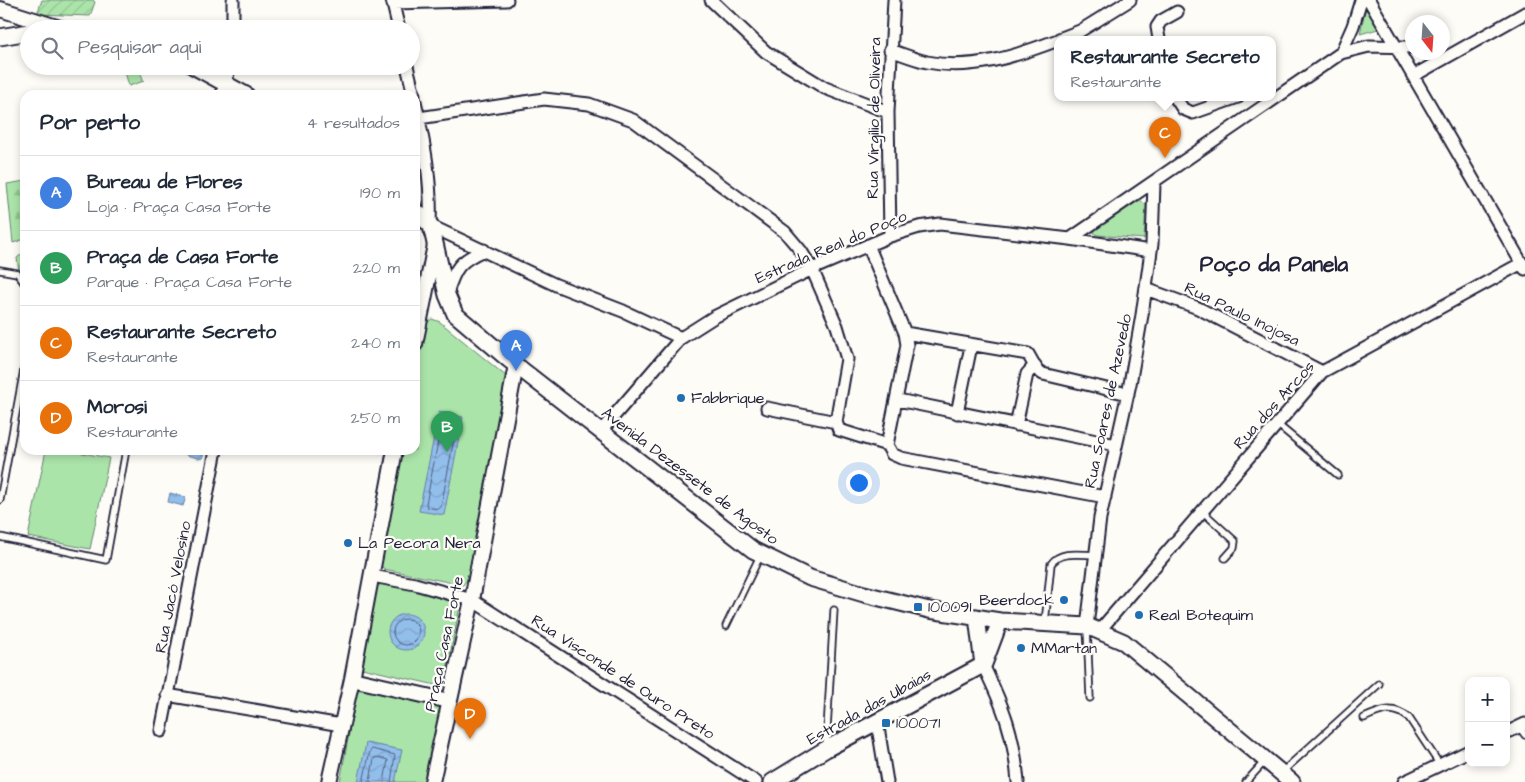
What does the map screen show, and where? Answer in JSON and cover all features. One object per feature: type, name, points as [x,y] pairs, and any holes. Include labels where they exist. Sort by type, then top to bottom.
[{"type":"main road","points":[[0,37],[20,34]]},
{"type":"main road","points":[[205,75],[224,89]]},
{"type":"main road","name":"Avenida Dezessete de Agosto","points":[[420,215],[430,225],[446,295],[455,314],[516,365],[760,554],[810,578],[929,610],[1000,620],[1093,628],[1124,642],[1286,778]]},
{"type":"main road","points":[[977,617],[983,665]]},
{"type":"main road","points":[[983,665],[1000,620]]},
{"type":"main road","name":"Estrada das Ubaias","points":[[772,782],[826,749],[983,665]]},
{"type":"street","points":[[233,0],[233,20]]},
{"type":"street","points":[[396,20],[392,2],[507,0]]},
{"type":"street","points":[[711,0],[766,52],[825,88],[888,112]]},
{"type":"street","name":"Rua Virgílio de Oliveira","points":[[890,236],[888,112],[894,0]]},
{"type":"street","points":[[1068,36],[1080,31],[1130,0]]},
{"type":"street","points":[[1341,53],[1354,26],[1361,0]]},
{"type":"street","points":[[1369,0],[1523,266]]},
{"type":"street","points":[[0,9],[35,20]]},
{"type":"street","points":[[1158,36],[1156,27],[1161,21],[1178,12]]},
{"type":"street","points":[[1450,51],[1525,13]]},
{"type":"street","points":[[890,50],[927,62],[966,65],[1020,55],[1054,42]]},
{"type":"street","points":[[1276,93],[1341,53],[1369,46],[1395,45],[1405,47]]},
{"type":"street","points":[[1414,75],[1436,60]]},
{"type":"street","points":[[224,89],[228,75]]},
{"type":"street","points":[[409,75],[413,90]]},
{"type":"street","points":[[420,118],[544,99],[589,104],[633,120],[785,232],[801,251],[812,269],[836,326],[847,359],[836,422],[840,430],[887,445]]},
{"type":"street","points":[[1178,101],[1183,109],[1193,113],[1227,101]]},
{"type":"street","points":[[1070,238],[1154,183],[1265,101]]},
{"type":"street","points":[[420,123],[429,174],[430,225],[556,285],[623,311],[681,338]]},
{"type":"street","points":[[420,150],[424,142]]},
{"type":"street","name":"Rua Soares de Azevedo","points":[[1093,628],[1096,555],[1105,497],[1128,394],[1146,290],[1151,251],[1154,183]]},
{"type":"street","name":"Estrada Real do Poço","points":[[601,431],[681,338],[714,317],[812,269],[890,236],[919,227],[940,224],[1070,238],[1151,251]]},
{"type":"street","points":[[420,320],[436,245]]},
{"type":"street","points":[[868,245],[905,333],[907,345],[898,400],[887,445],[892,454],[901,458],[1105,497]]},
{"type":"street","points":[[446,295],[460,263],[484,250]]},
{"type":"street","name":"Rua dos Arcos","points":[[1093,628],[1202,511],[1322,372],[1523,266]]},
{"type":"street","name":"Rua Paulo Inojosa","points":[[1146,290],[1198,308],[1322,372]]},
{"type":"street","points":[[905,333],[971,346],[1028,354],[1043,374],[1128,394]]},
{"type":"street","points":[[957,413],[971,346]]},
{"type":"street","name":"Praça Casa Forte","points":[[432,782],[472,600],[516,365]]},
{"type":"street","points":[[1016,425],[1028,372],[1035,365]]},
{"type":"street","points":[[898,400],[1116,445]]},
{"type":"street","points":[[767,408],[836,422]]},
{"type":"street","name":"Rua Jacó Velosino","points":[[161,731],[215,455]]},
{"type":"street","points":[[329,782],[352,679],[394,455]]},
{"type":"street","name":"Rua Visconde de Ouro Preto","points":[[372,576],[416,585],[472,600],[756,782]]},
{"type":"street","points":[[983,665],[1004,708],[1011,729],[1018,782]]},
{"type":"street","points":[[352,679],[450,701]]},
{"type":"street","points":[[167,695],[341,725]]},
{"type":"street","points":[[877,721],[887,782]]},
{"type":"street","points":[[1510,732],[1523,728]]},
{"type":"street","points":[[1404,782],[1465,753]]},
{"type":"lane","points":[[0,270],[17,273],[20,277]]},
{"type":"lane","points":[[0,500],[20,391]]},
{"type":"lane","points":[[1277,424],[1338,475]]},
{"type":"lane","points":[[0,537],[106,560],[125,455]]},
{"type":"lane","points":[[1202,511],[1235,541],[1234,548],[1225,558]]},
{"type":"lane","points":[[726,626],[760,554]]},
{"type":"lane","points":[[1045,623],[1051,564],[1055,558],[1065,555],[1096,555]]},
{"type":"lane","points":[[826,749],[834,610]]},
{"type":"lane","points":[[1090,698],[1093,628]]},
{"type":"lane","points":[[1286,778],[1379,684]]},
{"type":"lane","points":[[1364,718],[1387,709],[1402,712],[1409,718],[1440,765]]},
{"type":"lane","points":[[1246,782],[1265,761]]},
{"type":"green space","points":[[42,0],[93,0],[95,2],[90,16],[37,14]]},
{"type":"green space","points":[[1367,9],[1378,29],[1360,34],[1365,10]]},
{"type":"green space","points":[[126,75],[141,75],[144,81],[129,86]]},
{"type":"green space","points":[[20,182],[20,241],[13,243],[7,184]]},
{"type":"green space","points":[[1140,200],[1146,205],[1144,239],[1097,235],[1094,233],[1095,230]]},
{"type":"green space","points":[[20,255],[20,278],[17,258]]},
{"type":"green space","points":[[432,319],[440,322],[507,377],[508,383],[467,580],[463,585],[384,569],[380,564],[401,455],[420,455],[420,346],[426,326]]},
{"type":"green space","points":[[45,455],[93,455],[109,458],[90,549],[28,537]]},
{"type":"green space","points":[[382,583],[456,598],[461,602],[444,684],[440,686],[362,668],[376,588]]},
{"type":"green space","points":[[358,685],[441,703],[425,782],[340,782]]},
{"type":"water","points":[[439,412],[463,417],[444,515],[419,511]]},
{"type":"water","points":[[186,455],[203,455],[202,459]]},
{"type":"water","points":[[170,493],[186,497],[183,506],[168,502]]},
{"type":"water","points":[[406,614],[413,615],[419,619],[423,625],[423,639],[419,645],[413,649],[406,650],[399,649],[393,645],[389,639],[388,632],[389,625],[393,619],[399,615]]},
{"type":"water","points":[[366,743],[402,750],[395,782],[358,782]]},
{"type":"place","name":"Restaurante Secreto","points":[[1165,158]]},
{"type":"place","name":"Bureau de Flores","points":[[516,371]]},
{"type":"place","name":"Fabbrique","points":[[681,398]]},
{"type":"place","name":"Praça de Casa Forte","points":[[447,452]]},
{"type":"place","name":"La Pecora Nera","points":[[348,543]]},
{"type":"place","name":"Beerdock","points":[[1064,600]]},
{"type":"place","name":"100091","points":[[918,607]]},
{"type":"place","name":"Real Botequim","points":[[1139,615]]},
{"type":"place","name":"MMartan","points":[[1021,648]]},
{"type":"place","name":"100071","points":[[886,723]]},
{"type":"place","name":"Morosi","points":[[470,739]]},
{"type":"district","name":"Poço da Panela","points":[[1274,264]]}]
